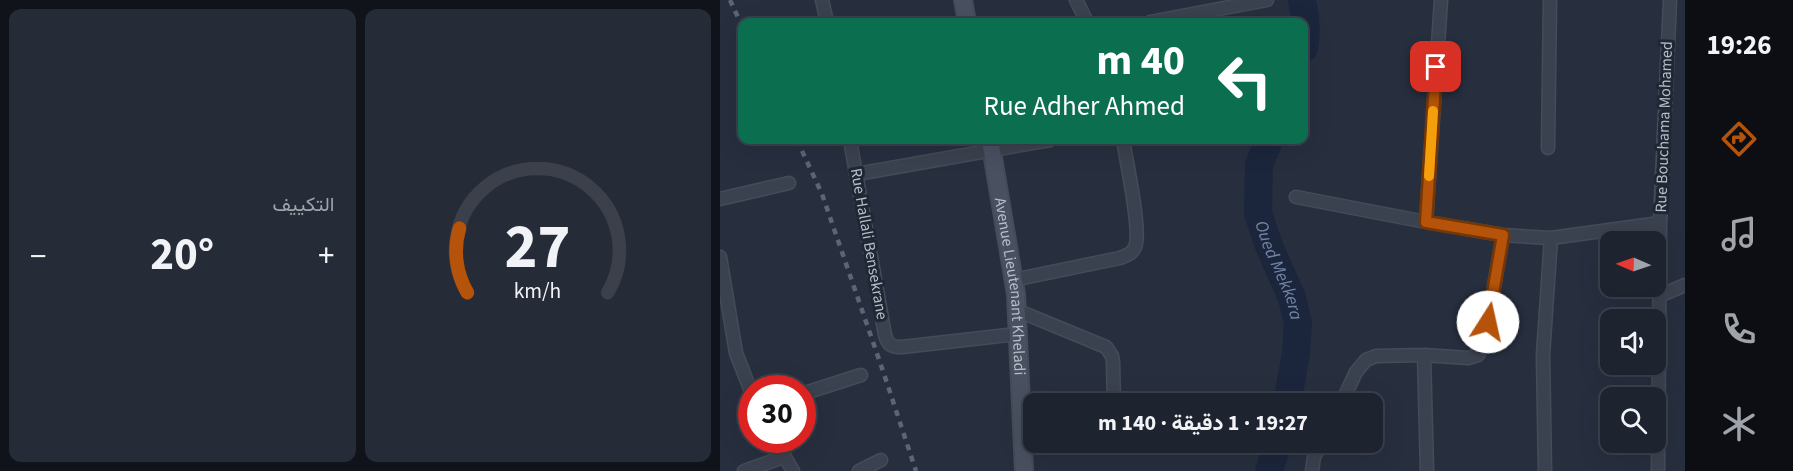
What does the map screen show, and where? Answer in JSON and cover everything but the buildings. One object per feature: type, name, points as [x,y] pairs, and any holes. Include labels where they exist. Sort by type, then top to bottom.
[{"type":"main road","points":[[963,0],[966,18]]},
{"type":"main road","name":"Avenue Lieutenant Kheladi","points":[[991,145],[1017,310],[1024,471]]},
{"type":"street","points":[[822,0],[826,18]]},
{"type":"street","points":[[1076,0],[1085,18]]},
{"type":"street","points":[[1166,18],[1218,5],[1267,0]]},
{"type":"street","points":[[1426,222],[1441,0]]},
{"type":"street","points":[[1548,148],[1550,0]]},
{"type":"street","name":"Rue Bouchama Mohamed","points":[[1660,231],[1670,0]]},
{"type":"street","name":"Rue Hallali Bensekrane","points":[[851,144],[885,335],[889,345],[892,347],[1017,334]]},
{"type":"street","points":[[1013,280],[1120,258],[1131,253],[1136,245],[1137,229],[1124,144]]},
{"type":"street","points":[[857,174],[991,145]]},
{"type":"street","points":[[720,199],[789,183]]},
{"type":"street","points":[[1296,197],[1503,235],[1551,238],[1660,223]]},
{"type":"street","points":[[1346,393],[1356,372],[1366,360],[1376,356],[1424,355],[1468,358],[1478,355],[1484,344],[1503,235]]},
{"type":"street","points":[[1545,471],[1543,355],[1551,238]]},
{"type":"street","points":[[720,257],[736,353],[743,375]]},
{"type":"street","points":[[1666,293],[1685,285]]},
{"type":"street","name":"Rue Bouchama Mohamed","points":[[1658,471],[1659,297]]},
{"type":"street","points":[[1017,310],[1106,348],[1112,356],[1114,393]]},
{"type":"street","points":[[1424,355],[1427,471]]},
{"type":"street","points":[[816,389],[861,375]]},
{"type":"street","points":[[782,453],[793,471]]},
{"type":"street","points":[[1312,471],[1316,453]]},
{"type":"street","points":[[744,471],[784,457]]},
{"type":"street","points":[[859,471],[881,460]]},
{"type":"waterway","name":"Oued Mekkera","points":[[1302,0],[1305,18]]},
{"type":"waterway","name":"Oued Mekkera","points":[[1267,144],[1259,165],[1258,213],[1269,246],[1292,298],[1298,323],[1296,353],[1289,393]]},
{"type":"waterway","name":"Oued Mekkera","points":[[1269,471],[1275,453]]},
{"type":"railway","points":[[730,0],[738,18]]},
{"type":"railway","points":[[799,144],[822,194],[916,471]]},
{"type":"slow traffic","points":[[1429,176],[1433,111]]},
{"type":"route","points":[[1436,67],[1426,222],[1503,235],[1488,322]]}]
